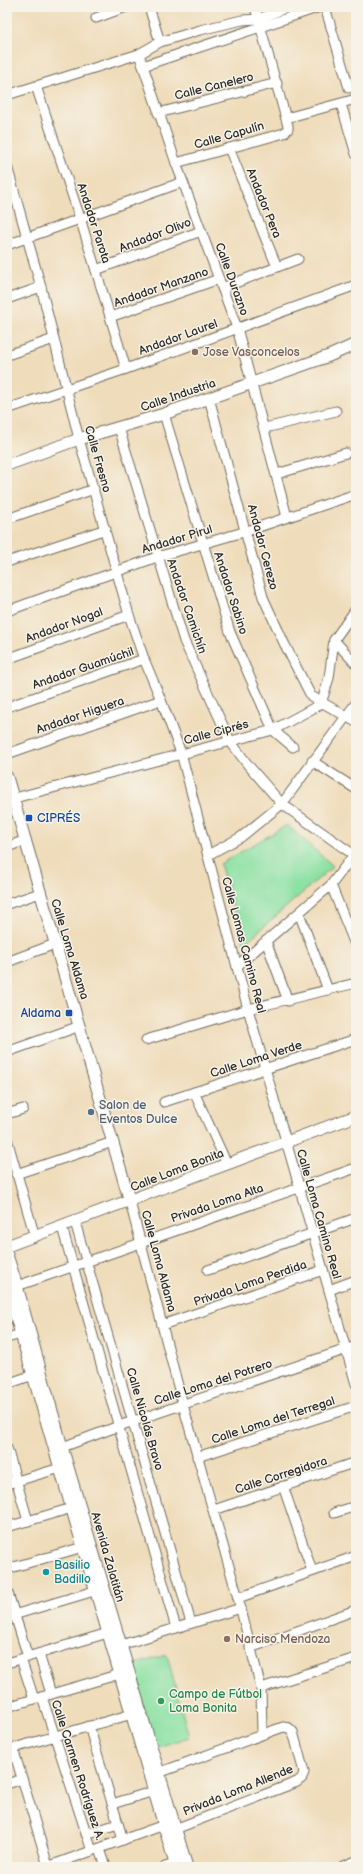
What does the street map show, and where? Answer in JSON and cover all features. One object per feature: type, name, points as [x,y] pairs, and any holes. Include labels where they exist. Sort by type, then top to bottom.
[{"type":"street","points":[[96,18],[126,7]]},
{"type":"street","points":[[149,7],[160,42]]},
{"type":"street","points":[[256,7],[286,118],[356,99]]},
{"type":"street","points":[[7,95],[139,54],[160,42],[200,30],[242,20],[260,23],[287,7]]},
{"type":"street","points":[[143,66],[260,23],[320,7]]},
{"type":"street","points":[[325,7],[349,88]]},
{"type":"street","name":"Calle Durazno","points":[[139,54],[176,163],[237,328],[251,384],[265,428],[287,517]]},
{"type":"street","name":"Calle Canelero","points":[[158,112],[276,83]]},
{"type":"street","name":"Andador Parota","points":[[36,86],[80,218],[126,369]]},
{"type":"street","points":[[341,104],[356,154]]},
{"type":"street","name":"Calle Capulín","points":[[176,163],[284,133],[288,129],[286,118]]},
{"type":"street","name":"Andador Pera","points":[[228,148],[277,267]]},
{"type":"street","name":"Calle Fresno","points":[[7,166],[10,191],[41,287],[79,439],[106,529],[129,615],[144,659],[181,754]]},
{"type":"street","points":[[7,245],[183,182]]},
{"type":"street","name":"Andador Olivo","points":[[96,270],[201,231]]},
{"type":"street","name":"Andador Manzano","points":[[110,317],[277,267],[298,259]]},
{"type":"street","name":"Andador Laurel","points":[[7,409],[67,390],[356,285]]},
{"type":"street","points":[[7,299],[41,287]]},
{"type":"street","points":[[7,355],[54,339]]},
{"type":"street","name":"Calle Industria","points":[[7,465],[79,439],[164,414],[251,384],[329,356],[356,344]]},
{"type":"street","name":"Andador Cerezo","points":[[209,398],[264,597],[311,696],[321,704]]},
{"type":"street","points":[[265,428],[336,411]]},
{"type":"street","name":"Andador Sabino","points":[[164,414],[230,632],[273,730]]},
{"type":"street","name":"Andador Camichín","points":[[119,428],[157,557],[184,641],[230,741],[282,804],[355,854]]},
{"type":"street","points":[[277,474],[346,453]]},
{"type":"street","points":[[7,519],[94,489]]},
{"type":"street","name":"Andador Pirul","points":[[7,611],[157,557],[247,531],[356,494]]},
{"type":"street","points":[[7,562],[106,529]]},
{"type":"street","points":[[356,609],[334,640],[329,678],[321,704],[356,722]]},
{"type":"street","name":"Andador Nogal","points":[[7,659],[129,615]]},
{"type":"street","points":[[334,640],[356,664]]},
{"type":"street","name":"Andador Guamúchil","points":[[7,707],[144,659]]},
{"type":"street","name":"Andador Higuera","points":[[7,754],[161,700]]},
{"type":"street","points":[[208,855],[241,836],[282,804],[312,761],[356,703]]},
{"type":"street","name":"Calle Ciprés","points":[[10,799],[273,730],[321,704]]},
{"type":"street","points":[[273,730],[293,747]]},
{"type":"street","name":"Calle Lomas Camino Real","points":[[181,754],[248,1009],[266,1068],[286,1143]]},
{"type":"street","points":[[312,761],[356,789]]},
{"type":"street","name":"Calle Loma Aldama","points":[[7,777],[10,799],[26,840],[130,1202],[197,1457],[214,1510],[241,1608],[261,1688],[262,1733]]},
{"type":"street","points":[[7,847],[26,840]]},
{"type":"street","points":[[237,966],[331,885],[355,854]]},
{"type":"street","points":[[331,885],[354,936],[356,946]]},
{"type":"street","points":[[7,904],[40,893]]},
{"type":"street","points":[[299,913],[328,990]]},
{"type":"street","points":[[266,941],[288,1001]]},
{"type":"street","points":[[7,962],[55,944]]},
{"type":"street","points":[[146,1040],[248,1009],[288,1001],[356,983]]},
{"type":"street","points":[[7,1052],[80,1026]]},
{"type":"street","name":"Calle Loma Verde","points":[[164,1102],[356,1039]]},
{"type":"street","points":[[194,1092],[227,1164]]},
{"type":"street","points":[[7,1114],[23,1109]]},
{"type":"street","name":"Calle Loma Bonita","points":[[7,1246],[130,1202],[356,1116]]},
{"type":"street","points":[[7,1139],[35,1237]]},
{"type":"street","points":[[16,1174],[113,1142]]},
{"type":"street","name":"Calle Loma Camino Real","points":[[286,1143],[356,1384]]},
{"type":"street","name":"Privada Loma Alta","points":[[12,1286],[86,1262],[356,1168]]},
{"type":"street","points":[[208,1270],[356,1218]]},
{"type":"street","name":"Calle Nicolás Bravo","points":[[75,1222],[191,1623]]},
{"type":"street","points":[[62,1227],[176,1628]]},
{"type":"street","name":"Avenida Zalatitán","points":[[7,1255],[21,1334],[33,1375],[58,1448],[60,1468],[83,1547],[121,1645],[154,1775],[154,1791],[164,1825],[172,1866]]},
{"type":"street","name":"Privada Loma Perdida","points":[[162,1325],[323,1270]]},
{"type":"street","points":[[329,1290],[356,1280]]},
{"type":"street","name":"Avenida Zalatitán","points":[[12,1286],[100,1590],[108,1633],[120,1674],[132,1714],[175,1828],[186,1867]]},
{"type":"street","points":[[7,1338],[21,1334]]},
{"type":"street","name":"Calle Loma del Potrero","points":[[58,1448],[133,1421],[356,1346]]},
{"type":"street","points":[[7,1384],[33,1375]]},
{"type":"street","name":"Calle Loma del Terregal","points":[[197,1457],[356,1406]]},
{"type":"street","points":[[7,1448],[28,1521]]},
{"type":"street","name":"Calle Corregidora","points":[[214,1510],[356,1462]]},
{"type":"street","points":[[7,1484],[60,1468]]},
{"type":"street","points":[[283,1486],[312,1571]]},
{"type":"street","points":[[334,1513],[356,1506]]},
{"type":"street","points":[[7,1527],[72,1508]]},
{"type":"street","points":[[7,1569],[83,1547]]},
{"type":"street","points":[[238,1598],[356,1556]]},
{"type":"street","points":[[7,1590],[11,1616],[24,1658],[42,1696]]},
{"type":"street","points":[[11,1616],[100,1590]]},
{"type":"street","points":[[121,1645],[241,1608]]},
{"type":"street","points":[[250,1648],[356,1610]]},
{"type":"street","points":[[7,1663],[108,1633]]},
{"type":"street","points":[[39,1654],[42,1696]]},
{"type":"street","points":[[261,1688],[356,1658]]},
{"type":"street","points":[[7,1706],[120,1674]]},
{"type":"street","name":"Calle Carmen Rodríguez A.","points":[[42,1696],[86,1834],[106,1867]]},
{"type":"street","points":[[132,1714],[10,1749],[53,1866],[164,1825]]},
{"type":"street","points":[[89,1726],[123,1840]]},
{"type":"street","name":"Privada Loma Allende","points":[[175,1828],[297,1782],[302,1778],[304,1772],[293,1732],[288,1728],[283,1727],[262,1733]]},
{"type":"street","points":[[154,1775],[262,1733]]},
{"type":"street","points":[[7,1784],[22,1779]]},
{"type":"street","points":[[112,1804],[154,1791]]},
{"type":"street","points":[[86,1834],[118,1824]]},
{"type":"street","points":[[344,1867],[356,1862]]},
{"type":"green space","points":[[287,825],[333,866],[244,944],[220,864]]},
{"type":"green space","name":"Campo de Fútbol Loma Bonita","points":[[167,1655],[189,1737],[155,1748],[132,1665]]},
{"type":"place","name":"Jose Vasconcelos","points":[[195,352]]},
{"type":"place","name":"CIPRÉS","points":[[29,818]]},
{"type":"place","name":"Aldama","points":[[69,1013]]},
{"type":"place","name":"Salon de Eventos Dulce","points":[[91,1112]]},
{"type":"place","name":"Basilio Badillo","points":[[46,1572]]},
{"type":"place","name":"Narciso Mendoza","points":[[227,1639]]},
{"type":"place","name":"Campo de Fútbol Loma Bonita","points":[[161,1701]]}]
